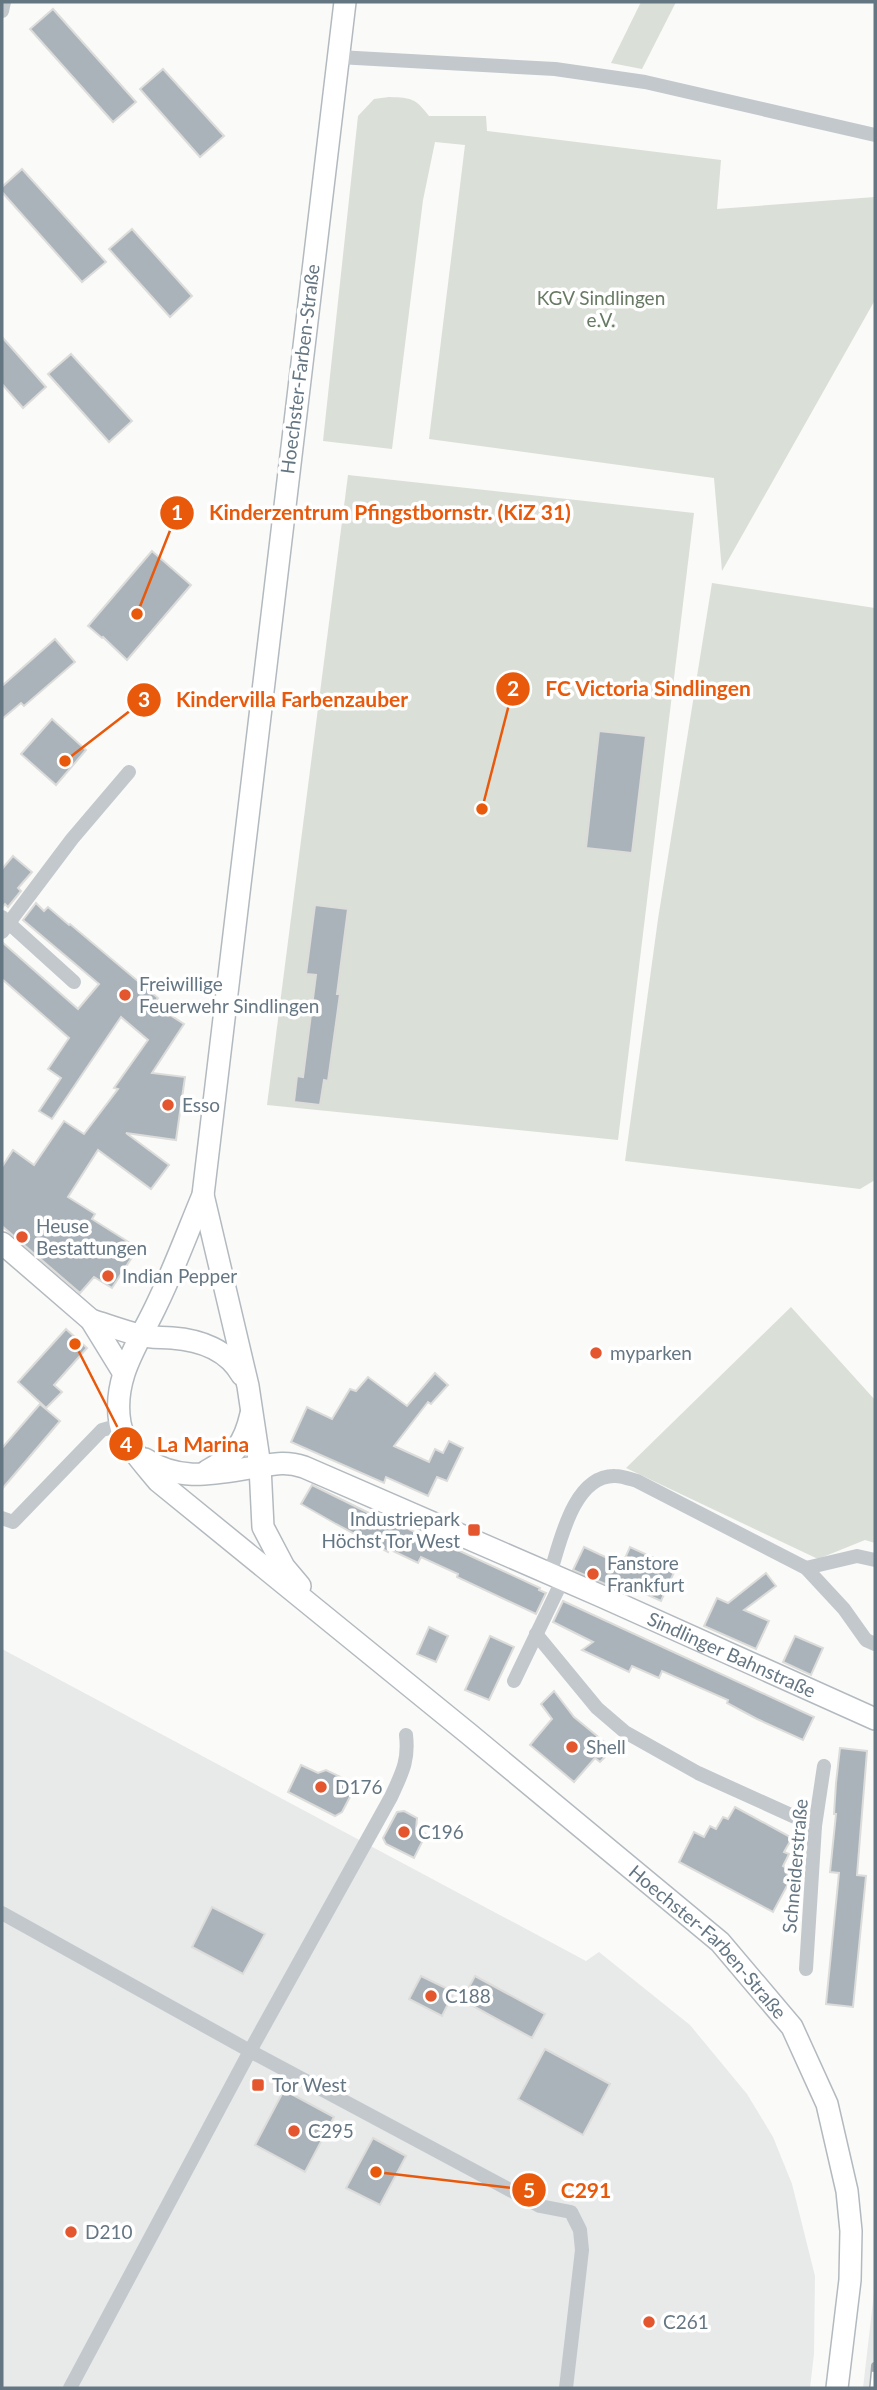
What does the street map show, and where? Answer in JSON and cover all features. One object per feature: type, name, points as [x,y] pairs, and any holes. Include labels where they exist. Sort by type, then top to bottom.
[{"type":"main road","name":"Hoechster-Farben-Straße","points":[[345,2],[203,1195],[158,1304],[122,1378],[120,1425],[136,1453],[158,1481],[720,1942],[792,2028],[827,2104],[847,2191],[851,2231],[850,2280],[837,2388]]},
{"type":"main road","name":"Hoechster-Farben-Straße","points":[[203,1195],[248,1385],[260,1466],[263,1527],[284,1567],[334,1625]]},
{"type":"main road","points":[[2,1243],[92,1320],[122,1378],[151,1350],[185,1341]]},
{"type":"main road","points":[[92,1320],[141,1336],[175,1338],[211,1346],[236,1364],[248,1385]]},
{"type":"main road","points":[[136,1453],[161,1470],[201,1475],[225,1461],[238,1449],[247,1433],[252,1408]]},
{"type":"main road","name":"Sindlinger Bahnstraße","points":[[201,1475],[284,1462],[304,1467],[875,1719]]},
{"type":"street","points":[[2,11],[4,2]]},
{"type":"street","points":[[338,57],[555,69],[645,82],[875,135]]},
{"type":"street","points":[[74,982],[4,924],[129,772]]},
{"type":"street","points":[[7,1520],[102,1430],[120,1425]]},
{"type":"street","points":[[514,1681],[536,1634],[557,1577],[568,1515],[584,1491],[602,1478],[615,1476],[636,1481],[806,1568],[844,1609],[866,1640],[875,1644]]},
{"type":"street","points":[[806,1568],[857,1556],[875,1560]]},
{"type":"street","points":[[536,1634],[597,1708],[625,1732],[698,1773],[816,1826]]},
{"type":"street","points":[[70,2388],[250,2051],[391,1797],[405,1766],[408,1752],[406,1735]]},
{"type":"street","name":"Schneiderstraße","points":[[806,1969],[816,1826],[824,1766]]},
{"type":"street","points":[[2,1913],[250,2051],[540,2206],[571,2212],[580,2230],[582,2250],[566,2388]]},
{"type":"shaded area","points":[[2,1649],[586,1961],[599,1952],[690,2025],[747,2094],[773,2137],[792,2184],[815,2276],[814,2354],[810,2388],[2,2388]]},
{"type":"shaded area","points":[[875,2284],[875,2388],[863,2388]]},
{"type":"green space","points":[[641,2],[676,2],[642,69],[611,63]]},
{"type":"green space","name":"KGV Sindlingen e.V.","points":[[389,97],[412,100],[429,116],[486,116],[487,131],[721,160],[717,209],[875,197],[875,300],[722,571],[714,478],[429,439],[465,145],[435,142],[423,200],[392,449],[323,441],[358,116],[374,99]]},
{"type":"green space","points":[[348,475],[694,513],[618,1140],[267,1105]]},
{"type":"green space","points":[[712,583],[875,608],[875,1180],[860,1189],[625,1161],[658,919]]},
{"type":"green space","points":[[791,1307],[875,1400],[875,1543],[865,1540],[818,1559],[626,1468]]},
{"type":"building","points":[[53,9],[136,102],[113,122],[30,29]]},
{"type":"building","points":[[163,69],[224,136],[200,157],[140,89]]},
{"type":"building","points":[[22,169],[106,262],[82,282],[2,192],[2,187]]},
{"type":"building","points":[[132,229],[192,296],[170,317],[109,249]]},
{"type":"building","points":[[2,337],[46,387],[23,408],[2,384]]},
{"type":"building","points":[[71,354],[132,421],[109,442],[48,374]]},
{"type":"building","points":[[152,551],[191,585],[127,660],[88,626]]},
{"type":"building","points":[[55,639],[75,662],[24,706],[21,703],[2,719],[2,686]]},
{"type":"building","points":[[52,719],[86,750],[56,785],[21,754]]},
{"type":"building","points":[[599,731],[646,736],[632,853],[586,848]]},
{"type":"building","points":[[13,856],[32,872],[18,888],[21,891],[8,907],[5,904],[2,908],[2,869]]},
{"type":"building","points":[[36,903],[44,911],[48,907],[70,924],[158,998],[153,1004],[184,1024],[152,1073],[185,1077],[176,1140],[126,1133],[169,1165],[151,1189],[98,1150],[68,1197],[95,1214],[92,1219],[138,1248],[112,1288],[94,1277],[80,1293],[2,1226],[2,1167],[13,1150],[34,1165],[64,1121],[84,1134],[118,1089],[114,1088],[148,1040],[121,1017],[52,1119],[39,1111],[61,1078],[48,1069],[69,1038],[2,979],[2,942],[78,1009],[99,984],[23,920]]},
{"type":"building","points":[[315,905],[348,909],[328,1081],[324,1080],[320,1105],[294,1102],[297,1076],[303,1077],[316,975],[306,974]]},
{"type":"building","points":[[66,1329],[87,1348],[54,1385],[62,1392],[46,1408],[18,1382]]},
{"type":"building","points":[[435,1373],[448,1385],[431,1404],[428,1402],[394,1446],[429,1462],[435,1449],[443,1453],[449,1441],[463,1448],[447,1481],[437,1477],[428,1496],[386,1477],[384,1483],[291,1442],[307,1407],[332,1419],[350,1389],[356,1391],[368,1377],[407,1406]]},
{"type":"building","points":[[40,1404],[60,1421],[2,1489],[2,1448]]},
{"type":"building","points":[[312,1485],[381,1519],[382,1516],[540,1588],[539,1590],[546,1593],[536,1614],[421,1557],[418,1563],[389,1549],[388,1552],[301,1504]]},
{"type":"building","points":[[584,1547],[622,1565],[630,1547],[676,1568],[661,1601],[615,1580],[612,1587],[573,1570]]},
{"type":"building","points":[[766,1573],[776,1586],[744,1610],[769,1621],[756,1649],[704,1626],[717,1598],[728,1603]]},
{"type":"building","points":[[563,1601],[814,1717],[803,1740],[727,1703],[728,1700],[662,1671],[659,1678],[632,1666],[629,1672],[582,1650],[593,1642],[553,1622]]},
{"type":"building","points":[[429,1627],[448,1636],[436,1662],[417,1654]]},
{"type":"building","points":[[490,1636],[514,1647],[489,1700],[465,1690]]},
{"type":"building","points":[[795,1636],[823,1648],[811,1675],[783,1662]]},
{"type":"building","points":[[554,1691],[574,1717],[613,1749],[600,1762],[595,1758],[574,1782],[530,1745],[552,1719],[541,1704]]},
{"type":"building","points":[[840,1748],[867,1751],[857,1875],[866,1876],[853,2007],[826,2004],[839,1873],[830,1872]]},
{"type":"building","name":"D176","points":[[301,1765],[318,1773],[326,1770],[351,1782],[352,1793],[342,1812],[335,1816],[288,1792]]},
{"type":"building","points":[[735,1807],[792,1838],[784,1852],[789,1854],[783,1866],[790,1870],[784,1882],[788,1884],[773,1912],[679,1862],[694,1832],[704,1837],[710,1826],[716,1829],[723,1817],[728,1819]]},
{"type":"building","name":"C196","points":[[404,1811],[417,1818],[416,1829],[426,1834],[414,1858],[386,1844],[383,1838],[397,1812]]},
{"type":"building","points":[[212,1907],[265,1934],[243,1974],[192,1947]]},
{"type":"building","name":"C188","points":[[421,1976],[454,1992],[442,2016],[409,1999]]},
{"type":"building","points":[[475,1976],[545,2014],[532,2038],[462,2000]]},
{"type":"building","points":[[545,2049],[610,2084],[583,2135],[518,2099]]},
{"type":"building","name":"C295","points":[[284,2090],[334,2117],[305,2172],[255,2145]]},
{"type":"building","points":[[373,2138],[406,2156],[380,2205],[346,2188]]},
{"type":"railway","points":[[873,2388],[875,2366]]},
{"type":"place","name":"Kinderzentrum Pfingstbornstr. (KiZ 31)","points":[[137,614]]},
{"type":"place","name":"Kindervilla Farbenzauber","points":[[65,761]]},
{"type":"place","name":"FC Victoria Sindlingen","points":[[482,809]]},
{"type":"place","name":"Freiwillige Feuerwehr Sindlingen","points":[[125,995]]},
{"type":"place","name":"Esso","points":[[168,1105]]},
{"type":"place","name":"Heuse Bestattungen","points":[[22,1237]]},
{"type":"place","name":"Indian Pepper","points":[[108,1276]]},
{"type":"place","name":"La Marina","points":[[75,1344]]},
{"type":"place","name":"myparken","points":[[596,1353]]},
{"type":"place","name":"Industriepark Höchst Tor West","points":[[474,1530]]},
{"type":"place","name":"Fanstore Frankfurt","points":[[593,1574]]},
{"type":"place","name":"Shell","points":[[572,1747]]},
{"type":"place","name":"D176","points":[[321,1787]]},
{"type":"place","name":"C196","points":[[404,1832]]},
{"type":"place","name":"C188","points":[[431,1996]]},
{"type":"place","name":"Tor West","points":[[258,2085]]},
{"type":"place","name":"C295","points":[[294,2131]]},
{"type":"place","name":"C291","points":[[376,2172]]},
{"type":"place","name":"D210","points":[[71,2232]]},
{"type":"place","name":"C261","points":[[649,2322]]}]
